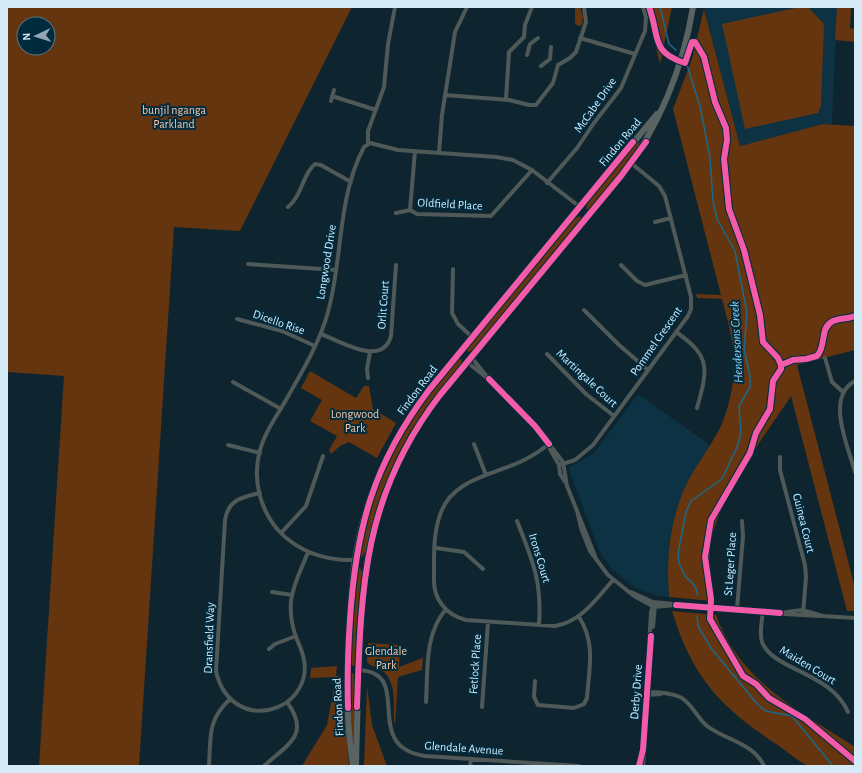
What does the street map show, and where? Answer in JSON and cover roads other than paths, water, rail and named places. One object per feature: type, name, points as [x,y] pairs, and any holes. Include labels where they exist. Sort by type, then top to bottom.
[{"type":"main road","name":"Findon Road","points":[[356,766],[359,670],[366,564],[380,506],[402,452],[430,408],[603,195],[610,190],[643,147],[664,102],[683,52],[693,7]]},
{"type":"main road","name":"Findon Road","points":[[353,766],[347,669],[354,562],[361,527],[370,498],[393,444],[421,400],[646,128],[664,102]]},
{"type":"main road","points":[[633,142],[641,141],[643,147]]},
{"type":"main road","points":[[579,209],[588,215]]},
{"type":"main road","points":[[460,352],[469,360]]},
{"type":"main road","points":[[354,562],[366,564]]},
{"type":"main road","points":[[347,669],[355,672],[359,670]]},
{"type":"street","points":[[396,7],[388,44],[384,87],[368,131],[368,144],[393,150],[504,158],[519,163],[532,170],[579,209]]},
{"type":"street","points":[[439,153],[445,95],[456,28],[467,7]]},
{"type":"street","points":[[506,99],[509,52],[512,47],[523,39],[525,25],[532,7]]},
{"type":"street","points":[[445,95],[506,99],[529,106],[536,105],[553,83],[558,65],[574,54],[586,19],[584,7]]},
{"type":"street","name":"McCabe Drive","points":[[547,183],[578,148],[594,123],[617,94],[645,31],[646,17],[643,7]]},
{"type":"street","points":[[527,54],[530,44],[538,38]]},
{"type":"street","points":[[580,38],[635,54]]},
{"type":"street","points":[[523,39],[530,44]]},
{"type":"street","points":[[541,66],[550,59],[551,47]]},
{"type":"street","points":[[550,59],[558,65]]},
{"type":"street","points":[[334,90],[332,99],[376,110]]},
{"type":"street","name":"Longwood Drive","points":[[354,562],[308,552],[281,533],[265,510],[257,476],[260,452],[265,437],[321,334],[331,300],[340,233],[351,182],[363,149],[368,144]]},
{"type":"street","points":[[410,210],[414,152]]},
{"type":"street","name":"Pommel Crescent","points":[[562,464],[580,456],[593,445],[676,332],[691,309],[691,298],[686,275],[662,189],[631,163]]},
{"type":"street","points":[[288,206],[294,201],[315,164],[321,165],[351,182]]},
{"type":"street","name":"Oldfield Place","points":[[396,213],[410,210],[417,214],[492,216],[532,170]]},
{"type":"street","points":[[655,222],[671,218]]},
{"type":"street","points":[[248,264],[336,270]]},
{"type":"street","name":"Orlit Court","points":[[370,352],[382,350],[388,344],[391,336],[396,265]]},
{"type":"street","points":[[621,265],[637,282],[645,285],[686,275]]},
{"type":"street","points":[[453,269],[452,313],[458,324],[472,337]]},
{"type":"street","points":[[584,310],[619,345],[648,370]]},
{"type":"street","name":"Dicello Rise","points":[[237,319],[282,331],[315,346]]},
{"type":"street","points":[[676,332],[694,345],[700,352],[704,361],[703,382],[697,408]]},
{"type":"street","points":[[321,334],[370,352],[367,369],[368,378]]},
{"type":"street","name":"Martingale Court","points":[[547,354],[586,394],[614,416]]},
{"type":"street","points":[[825,358],[832,382],[843,392]]},
{"type":"street","points":[[469,360],[535,426],[549,444],[553,456],[562,464],[560,474],[567,486],[578,514],[588,546],[596,559],[613,580],[627,591],[654,605],[666,602],[676,605],[763,611],[791,615],[804,612],[811,617],[823,616],[855,618]]},
{"type":"street","points":[[855,380],[843,392],[839,409],[855,472]]},
{"type":"street","points":[[233,382],[281,409]]},
{"type":"street","points":[[474,444],[486,475]]},
{"type":"street","points":[[549,444],[525,460],[462,486],[447,500],[438,521],[434,588],[439,601],[446,609],[461,619],[539,625],[563,624],[579,617],[613,580]]},
{"type":"street","points":[[228,445],[260,452]]},
{"type":"street","points":[[850,451],[855,450]]},
{"type":"street","points":[[281,533],[306,506],[323,456]]},
{"type":"street","name":"Guinea Court","points":[[780,457],[780,470],[805,565],[804,612]]},
{"type":"street","name":"Dransfield Way","points":[[260,493],[234,501],[226,514],[216,666],[219,683],[230,698],[241,706],[258,711],[270,710],[287,702],[298,690],[304,672],[303,655],[291,616],[292,595],[297,578],[308,552]]},
{"type":"street","name":"St Leger Place","points":[[737,609],[743,536],[742,520]]},
{"type":"street","name":"Irons Court","points":[[517,521],[537,574],[540,599],[539,625]]},
{"type":"street","points":[[436,548],[464,552],[483,569]]},
{"type":"street","points":[[272,592],[292,595]]},
{"type":"street","name":"Derby Drive","points":[[643,766],[654,605]]},
{"type":"street","points":[[426,702],[430,636],[436,621],[446,609]]},
{"type":"street","name":"Maiden Court","points":[[763,611],[761,637],[767,651],[779,660],[826,685],[839,697],[848,712]]},
{"type":"street","points":[[535,681],[534,697],[538,705],[574,708],[584,704],[587,698],[590,644],[587,630],[579,617]]},
{"type":"street","name":"Fetlock Place","points":[[482,707],[488,622]]},
{"type":"street","points":[[269,649],[275,644],[296,636]]},
{"type":"street","name":"Glendale Avenue","points":[[359,670],[376,673],[385,682],[388,690],[389,726],[395,738],[404,748],[420,755],[526,764],[579,766]]},
{"type":"street","points":[[647,693],[673,695],[683,699],[707,726],[723,736],[744,745],[759,758],[764,766]]},
{"type":"street","points":[[209,766],[212,723],[219,710],[230,698]]},
{"type":"street","points":[[264,766],[289,743],[296,733],[297,719],[287,702]]},
{"type":"street","name":"Derby Drive","points":[[639,766],[643,750]]},
{"type":"street","points":[[470,766],[471,759]]},
{"type":"waterway","name":"Hendersons Creek","points":[[660,7],[669,44],[676,50]]},
{"type":"waterway","name":"Hendersons Creek","points":[[687,65],[700,106],[710,158],[713,201],[717,219],[735,251],[747,313],[744,349],[750,376],[750,387],[739,406],[741,433],[737,447],[722,479],[691,501],[686,512],[678,554],[679,563],[685,576],[695,586],[698,595]]},
{"type":"waterway","name":"Hendersons Creek","points":[[697,616],[698,626],[711,648],[758,705],[766,711],[792,716],[833,766]]},
{"type":"park label","name":"bunjil nganga Parkland","points":[[174,117]]},
{"type":"park label","name":"Longwood Park","points":[[355,421]]},
{"type":"park label","name":"Glendale Park","points":[[386,658]]}]
